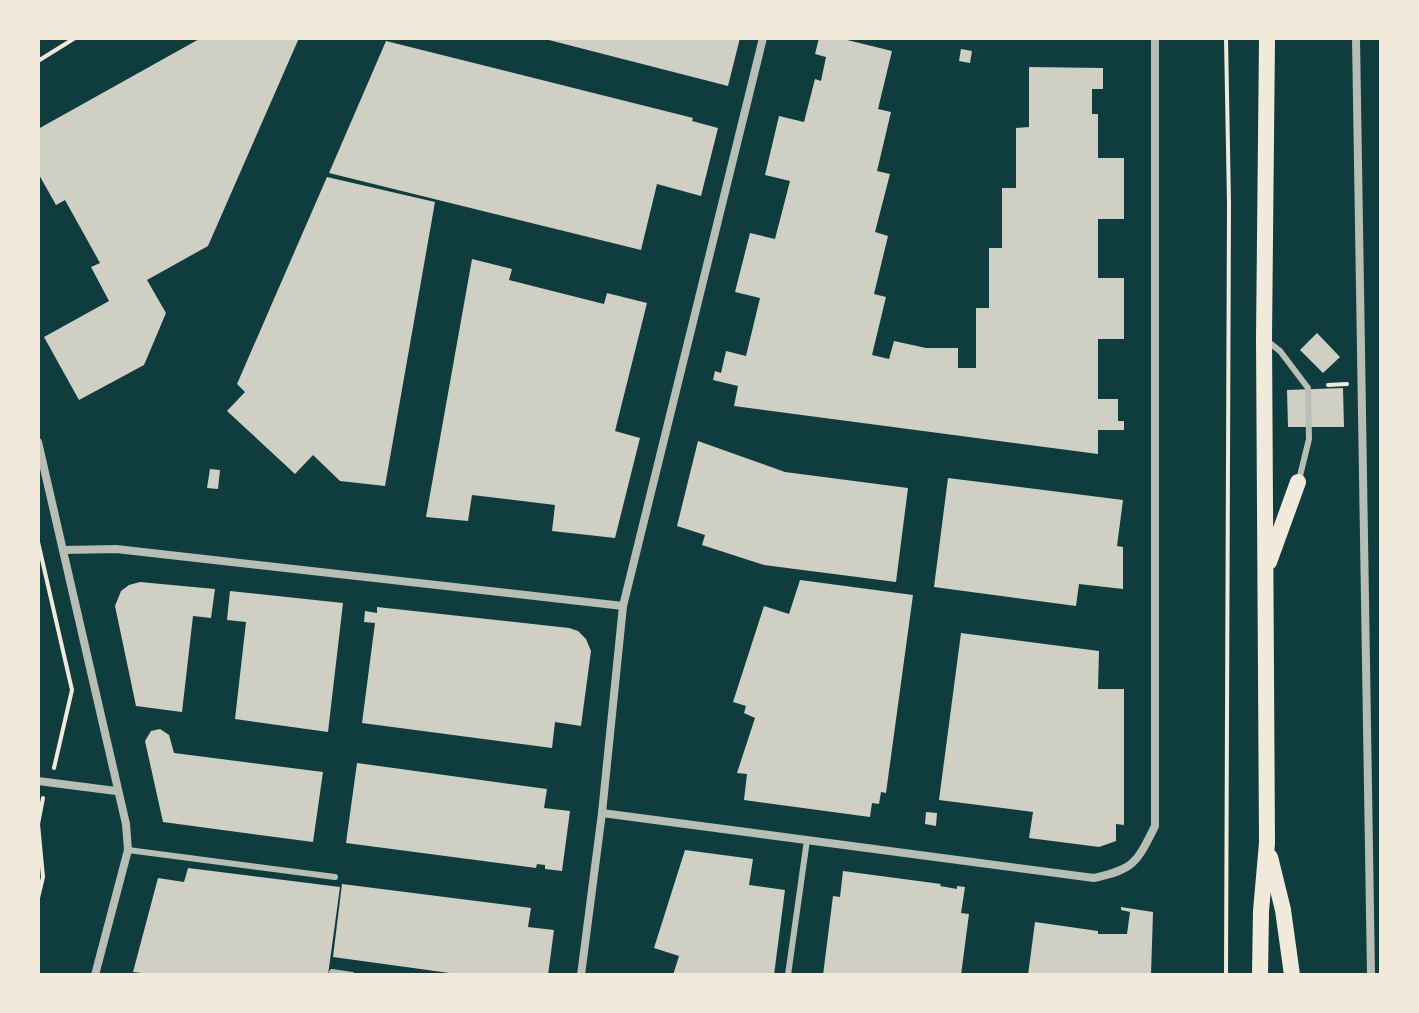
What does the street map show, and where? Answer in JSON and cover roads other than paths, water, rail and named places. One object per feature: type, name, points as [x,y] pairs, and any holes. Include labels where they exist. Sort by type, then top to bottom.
[{"type":"main road","points":[[1260,975],[1267,843],[1264,338],[1267,38]]},
{"type":"main road","points":[[1264,574],[1298,482]]},
{"type":"main road","points":[[1267,843],[1283,910],[1292,975]]},
{"type":"street","points":[[581,975],[602,813],[623,606],[763,38]]},
{"type":"street","points":[[602,813],[1094,878],[1118,873],[1138,860],[1155,826],[1155,38]]},
{"type":"street","points":[[1356,38],[1371,975]]},
{"type":"street","points":[[38,442],[126,824],[128,850],[95,975]]},
{"type":"street","points":[[64,550],[116,549],[623,606]]},
{"type":"street","points":[[42,782],[116,791]]},
{"type":"lane","points":[[1264,338],[1280,351],[1308,388],[1309,439],[1298,482]]},
{"type":"lane","points":[[788,975],[807,840]]},
{"type":"lane","points":[[128,850],[335,877]]},
{"type":"lane","points":[[332,972],[352,975]]}]
